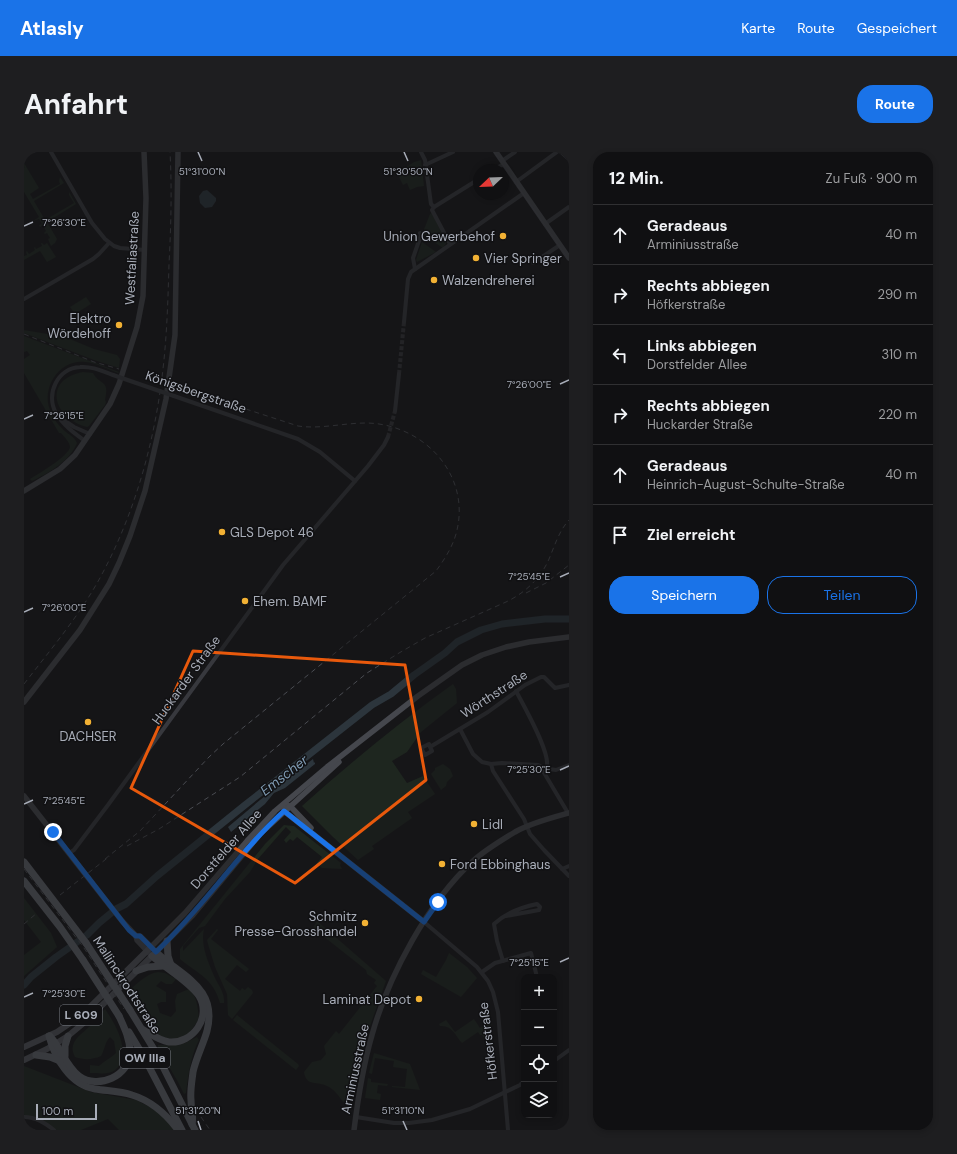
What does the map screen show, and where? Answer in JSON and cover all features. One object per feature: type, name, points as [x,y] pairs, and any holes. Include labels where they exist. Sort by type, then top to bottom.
[{"type":"highway","name":"Mallinckrodtstraße","points":[[24,862],[69,919],[130,1010],[155,1051],[193,1127]]},
{"type":"highway","name":"Mallinckrodtstraße","points":[[24,881],[60,927],[119,1016],[144,1057],[182,1130]]},
{"type":"highway","points":[[168,941],[168,956],[171,965]]},
{"type":"highway","points":[[154,954],[193,981],[200,988],[208,1003],[209,1012],[207,1030],[194,1070],[192,1082],[190,1099],[194,1117],[193,1127]]},
{"type":"highway","points":[[142,1029],[157,1039],[176,1042],[191,1036],[202,1019],[203,1009],[199,996],[190,985],[163,966],[154,954]]},
{"type":"highway","points":[[136,972],[148,967],[163,966]]},
{"type":"highway","points":[[36,1055],[63,1060],[79,1076],[93,1082],[106,1080],[120,1073],[128,1062],[130,1052],[128,1040],[119,1016]]},
{"type":"highway","points":[[49,1036],[73,1079],[82,1085],[94,1089],[132,1095],[151,1103],[166,1115],[178,1130]]},
{"type":"highway","points":[[63,1060],[68,1036]]},
{"type":"main road","name":"L 609","points":[[24,1047],[65,1028],[82,1015],[148,949]]},
{"type":"main road","name":"L 609","points":[[24,1060],[36,1055],[68,1036],[86,1021],[154,954]]},
{"type":"street","points":[[51,152],[95,228],[109,243],[120,248],[145,250]]},
{"type":"street","name":"Westfaliastraße","points":[[24,491],[60,469],[75,455],[115,394],[134,336],[143,296],[146,191],[144,152]]},
{"type":"street","points":[[24,702],[80,630],[109,584],[120,563],[145,491],[166,399],[175,334],[178,152]]},
{"type":"street","points":[[422,152],[431,204],[434,206]]},
{"type":"street","points":[[425,165],[453,152]]},
{"type":"street","points":[[496,152],[569,258]]},
{"type":"street","points":[[500,164],[514,152]]},
{"type":"street","points":[[516,182],[557,152]]},
{"type":"street","points":[[561,152],[569,159]]},
{"type":"street","points":[[450,244],[432,210],[434,206],[473,183]]},
{"type":"street","points":[[404,322],[409,275],[450,244],[524,194]]},
{"type":"street","points":[[545,224],[569,207]]},
{"type":"street","points":[[415,269],[413,258],[421,235],[420,233]]},
{"type":"street","points":[[24,299],[93,259],[100,254],[109,243]]},
{"type":"street","points":[[533,262],[560,244]]},
{"type":"street","name":"Königsbergstraße","points":[[85,441],[65,425],[57,415],[52,404],[52,392],[58,379],[66,372],[76,367],[85,367],[113,375],[298,438],[320,452],[355,481]]},
{"type":"street","points":[[395,411],[399,374]]},
{"type":"street","points":[[57,415],[69,424],[90,434]]},
{"type":"street","name":"Huckarder Straße","points":[[69,853],[74,850],[108,805],[291,554],[378,454],[388,437]]},
{"type":"street","name":"Dorstfelder Allee","points":[[148,949],[185,913],[256,830],[282,804],[366,736],[445,676],[482,655],[506,647],[529,642],[569,637]]},
{"type":"street","name":"Wörthstraße","points":[[430,746],[488,712],[516,690],[542,677],[555,688],[569,685]]},
{"type":"street","points":[[516,690],[539,738],[547,759],[548,772],[543,770]]},
{"type":"street","points":[[460,728],[473,754],[482,762],[491,764],[502,763],[538,765],[543,770],[545,776],[569,813]]},
{"type":"street","name":"Dorstfelder Allee","points":[[154,954],[204,902],[251,844],[284,811],[366,736]]},
{"type":"street","points":[[491,764],[493,772],[512,799],[530,834],[569,876]]},
{"type":"street","points":[[548,767],[556,770],[569,765]]},
{"type":"street","points":[[24,796],[122,921],[136,936],[140,936],[148,949],[154,954]]},
{"type":"street","points":[[284,811],[282,804],[290,806]]},
{"type":"street","name":"Höfkerstraße","points":[[290,806],[319,837],[424,922],[482,972],[492,990],[497,1005],[508,1130]]},
{"type":"street","name":"Höfkerstraße","points":[[284,811],[312,834],[319,837]]},
{"type":"street","name":"Arminiusstraße","points":[[354,1130],[364,1066],[379,1014],[399,965],[424,922],[448,888],[472,862],[495,845],[527,826],[569,813]]},
{"type":"street","points":[[562,869],[569,866]]},
{"type":"street","points":[[503,961],[494,924],[506,916],[523,906],[538,904],[540,907],[539,910],[506,916]]},
{"type":"street","points":[[482,972],[490,966],[531,953],[536,974]]},
{"type":"street","points":[[557,1059],[569,1050]]},
{"type":"street","points":[[356,1116],[394,1123],[430,1121],[455,1115],[470,1109],[520,1085],[523,1082]]},
{"type":"street","points":[[24,1117],[36,1119],[54,1130]]},
{"type":"highlighted area","points":[[193,651],[405,665],[426,780],[295,883],[131,788]]},
{"type":"shaded area","points":[[421,160],[424,186],[410,190],[407,183],[403,185],[397,173],[414,162]]},
{"type":"shaded area","points":[[24,163],[39,188],[30,194],[33,199],[60,184],[60,177],[64,183],[34,201],[45,220],[74,203],[69,195],[69,192],[76,204],[47,222],[57,239],[51,246],[48,239],[50,238],[47,233],[44,233],[46,231],[43,225],[40,227],[39,225],[42,224],[39,219],[33,221],[39,217],[24,192]]},
{"type":"shaded area","points":[[207,190],[216,198],[216,201],[212,207],[205,208],[200,203],[199,196],[203,191]]},
{"type":"shaded area","points":[[432,213],[447,242],[443,248],[423,235],[430,214]]},
{"type":"shaded area","points":[[422,242],[436,252],[417,262],[416,260]]},
{"type":"shaded area","points":[[41,243],[44,245],[47,243],[56,257],[47,262],[40,251],[24,260],[24,256],[27,255],[27,251],[29,254],[35,250],[35,247],[36,249],[42,246]]},
{"type":"shaded area","points":[[86,297],[91,304],[75,314],[70,307]]},
{"type":"shaded area","points":[[24,330],[65,337],[94,349],[117,355],[120,359],[119,368],[24,333]]},
{"type":"shaded area","points":[[24,336],[119,372],[118,373],[102,366],[85,362],[76,362],[68,365],[55,376],[48,392],[50,410],[59,425],[74,438],[77,443],[64,461],[52,470],[32,481],[30,479],[59,460],[70,447],[67,440],[61,433],[59,433],[24,373],[24,359],[30,355],[27,351],[24,352]]},
{"type":"shaded area","points":[[83,372],[93,373],[104,384],[106,389],[105,405],[87,427],[66,416],[57,399],[57,390],[62,382],[70,376]]},
{"type":"shaded area","points":[[453,684],[456,689],[457,703],[421,732],[407,752],[392,761],[407,783],[423,776],[435,794],[408,812],[412,818],[372,846],[374,849],[358,860],[302,806],[376,743]]},
{"type":"shaded area","points":[[313,759],[315,764],[285,788],[274,793],[265,804],[231,832],[228,827]]},
{"type":"shaded area","points":[[443,764],[450,769],[453,776],[441,790],[431,774],[435,768]]},
{"type":"shaded area","points":[[284,825],[294,826],[341,863],[340,865],[342,869],[322,868],[316,864],[322,857],[297,837],[293,841],[290,839],[286,843],[284,840],[291,832],[286,827],[258,859],[250,872],[225,899],[205,926],[199,928],[183,946],[183,951],[204,929],[203,942],[206,955],[224,997],[224,1003],[220,1003],[209,982],[180,959],[180,949],[265,844]]},
{"type":"shaded area","points":[[24,898],[51,933],[57,947],[24,976],[24,955],[41,942],[24,920]]},
{"type":"shaded area","points":[[317,921],[386,981],[365,1040],[353,1095],[349,1100],[343,1102],[330,1087],[307,1080],[304,1072],[312,1062],[321,1060],[326,1054],[324,1046],[336,1031],[339,1034],[377,986],[374,983],[376,980],[367,974],[366,970],[313,928]]},
{"type":"shaded area","points":[[217,929],[218,930],[211,939],[249,969],[246,972],[237,965],[225,979],[240,991],[242,988],[245,990],[248,987],[253,993],[232,1019],[228,1015],[227,994],[215,967],[207,940]]},
{"type":"shaded area","points":[[449,953],[467,967],[477,978],[461,997],[421,974],[423,970],[436,977]]},
{"type":"shaded area","points":[[158,972],[165,973],[176,979],[172,984],[166,984],[161,981],[156,986],[166,992],[166,1002],[157,1004],[160,1013],[171,1017],[176,1011],[175,1001],[177,994],[189,989],[192,992],[198,1007],[199,1019],[188,1034],[178,1039],[166,1038],[158,1035],[151,1029],[140,1015],[127,993],[145,977]]},
{"type":"shaded area","points":[[105,1009],[117,1030],[122,1047],[122,1056],[120,1063],[113,1072],[90,1073],[90,1065],[99,1066],[116,1053],[114,1041],[110,1037],[101,1056],[91,1059],[75,1057],[73,1047],[76,1039]]},
{"type":"shaded area","points":[[237,1015],[298,1064],[299,1066],[296,1070],[233,1020]]},
{"type":"shaded area","points":[[474,1019],[480,1028],[491,1020],[493,1047],[489,1041],[487,1042],[478,1032],[462,1043],[448,1027],[440,1026],[439,1024],[446,1020],[455,1032]]},
{"type":"shaded area","points":[[197,1037],[199,1040],[192,1059],[186,1093],[184,1094],[158,1048],[158,1045],[176,1045],[185,1043]]},
{"type":"shaded area","points":[[374,1053],[410,1064],[420,1090],[392,1087],[405,1087],[407,1069],[393,1067],[394,1061],[375,1058],[372,1074],[369,1073]]},
{"type":"shaded area","points":[[24,1066],[91,1092],[136,1100],[162,1113],[174,1130],[119,1130],[108,1119],[81,1130],[55,1130],[47,1123],[24,1116]]},
{"type":"shaded area","points":[[368,1078],[371,1079],[371,1082],[388,1084],[387,1086],[378,1085],[377,1093],[381,1094],[380,1100],[365,1098]]},
{"type":"waterway","name":"Emscher","points":[[24,985],[31,977],[87,935],[116,909],[126,904],[157,876],[245,805],[372,705],[391,694],[414,675],[445,653],[457,642],[481,630],[502,624],[545,619],[569,619]]},
{"type":"tunnel","points":[[399,374],[404,322]]},
{"type":"tunnel","points":[[388,437],[395,411]]},
{"type":"tram line","points":[[494,152],[569,260]]},
{"type":"railway","points":[[24,684],[75,618],[101,576],[124,527],[142,476],[155,423],[164,356],[171,222],[170,152]]},
{"type":"railway","points":[[24,334],[94,362],[119,369]]},
{"type":"railway","points":[[105,859],[140,831],[223,744],[436,571],[452,544],[456,534],[459,514],[458,496],[452,478],[443,462],[431,448],[416,437],[398,429],[369,423],[318,427],[298,426],[175,386]]},
{"type":"railway","points":[[127,846],[159,829],[240,777],[367,673],[425,638],[506,602],[520,594],[537,579],[546,566],[560,533],[569,520]]},
{"type":"railway","points":[[526,593],[546,583],[569,565]]},
{"type":"railway","points":[[60,895],[110,856]]},
{"type":"railway","points":[[24,869],[84,948],[124,1009]]},
{"type":"railway","points":[[24,924],[37,913]]},
{"type":"railway","points":[[201,1117],[210,1130]]},
{"type":"place","name":"Union Gewerbehof","points":[[503,236]]},
{"type":"place","name":"Vier Springer","points":[[476,258]]},
{"type":"place","name":"Walzendreherei","points":[[434,280]]},
{"type":"place","name":"Elektro Wördehoff","points":[[119,325]]},
{"type":"place","name":"GLS Depot 46","points":[[222,532]]},
{"type":"place","name":"Ehem. BAMF","points":[[245,601]]},
{"type":"place","name":"DACHSER","points":[[88,722]]},
{"type":"place","name":"Lidl","points":[[474,824]]},
{"type":"place","name":"Ford Ebbinghaus","points":[[442,864]]},
{"type":"place","name":"Schmitz Presse-Grosshandel","points":[[365,923]]},
{"type":"place","name":"Laminat Depot","points":[[419,999]]},
{"type":"route","points":[[53,832],[129,930],[136,936],[140,936],[156,952],[193,915],[251,844],[284,811],[312,834],[319,837],[424,922],[438,902]]}]
